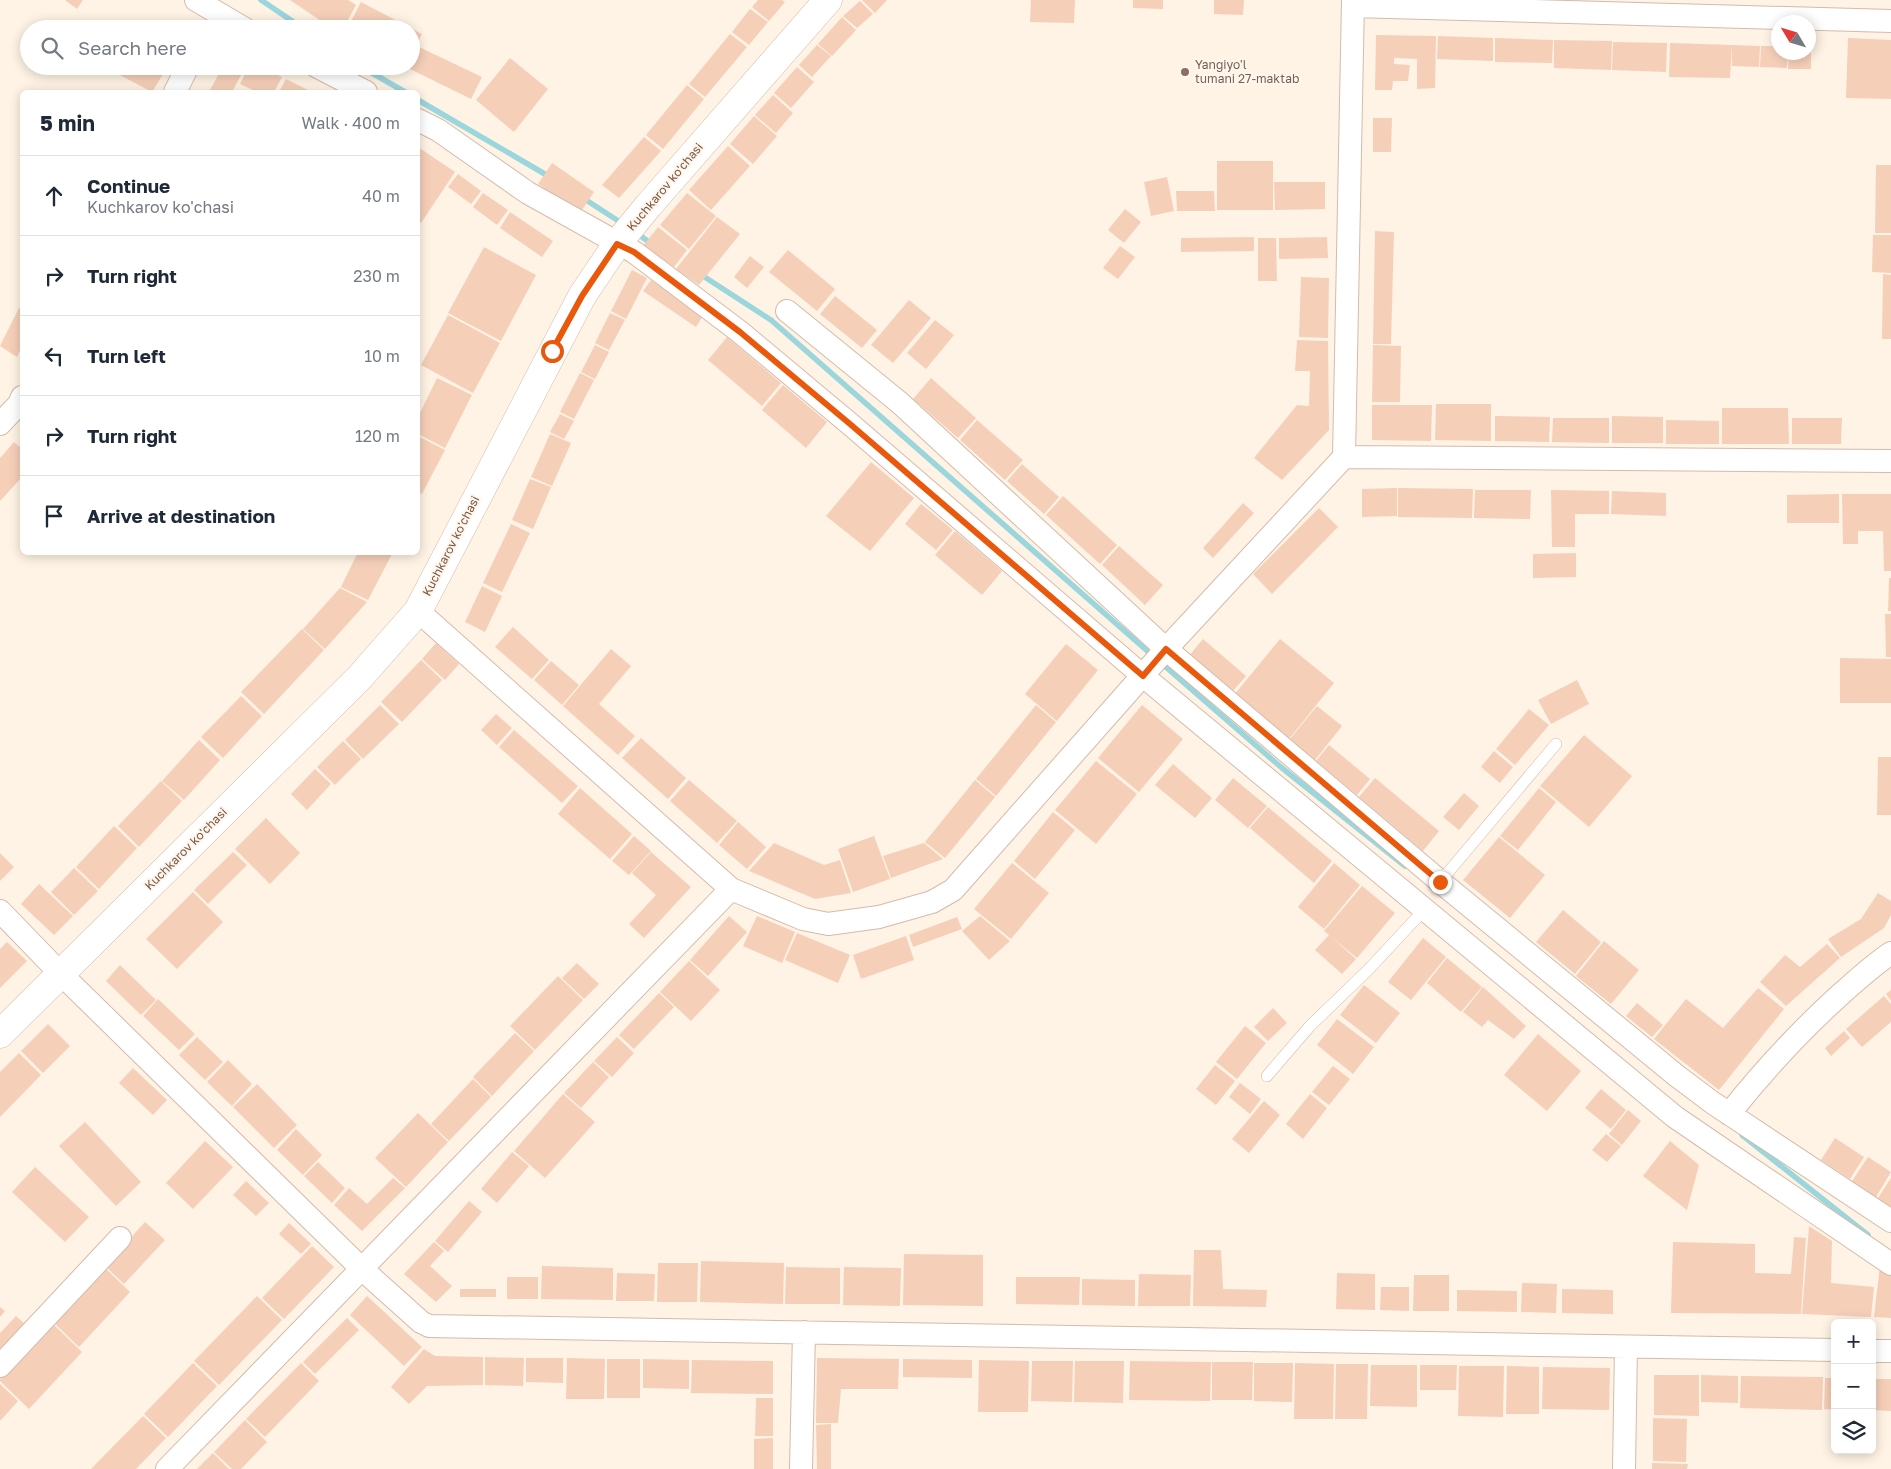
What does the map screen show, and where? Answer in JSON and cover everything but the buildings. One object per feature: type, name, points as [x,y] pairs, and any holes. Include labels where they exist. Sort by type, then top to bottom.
[{"type":"main road","name":"Kuchkarov ko'chasi","points":[[0,1034],[360,678],[418,611],[582,296],[617,244],[648,206],[828,0]]},
{"type":"street","points":[[196,0],[230,20]]},
{"type":"street","points":[[418,611],[731,888],[803,919],[828,924],[879,917],[932,902],[953,890],[968,876],[1166,650],[1344,457],[1353,3],[1891,21]]},
{"type":"street","points":[[176,90],[184,75]]},
{"type":"street","points":[[333,75],[362,90]]},
{"type":"street","points":[[420,121],[438,130],[528,193],[634,252],[740,332],[1144,675],[1675,1117],[1891,1264]]},
{"type":"street","points":[[787,311],[900,403],[1166,650],[1440,882],[1677,1076],[1730,1114],[1891,1221]]},
{"type":"street","points":[[0,424],[20,402]]},
{"type":"street","points":[[1344,457],[1891,461]]},
{"type":"street","points":[[167,1469],[363,1270],[731,888]]},
{"type":"street","points":[[0,911],[60,973],[363,1270],[421,1322],[429,1326],[1831,1350]]},
{"type":"street","points":[[1730,1114],[1768,1065],[1803,1028],[1876,963],[1891,953]]},
{"type":"street","points":[[0,1366],[120,1238]]},
{"type":"street","points":[[801,1469],[804,1332]]},
{"type":"street","points":[[1624,1469],[1626,1347]]},
{"type":"street","points":[[1876,1351],[1891,1352]]},
{"type":"lane","points":[[1440,882],[1556,744]]},
{"type":"lane","points":[[1267,1076],[1310,1026],[1369,969],[1424,910]]},
{"type":"waterway","points":[[261,0],[291,20]]},
{"type":"waterway","points":[[376,75],[402,90]]},
{"type":"waterway","points":[[420,101],[550,177]]},
{"type":"waterway","points":[[583,198],[623,224]]},
{"type":"waterway","points":[[635,232],[652,244]]},
{"type":"waterway","points":[[700,274],[771,320],[1153,656]]},
{"type":"waterway","points":[[1160,662],[1282,768],[1405,866]]},
{"type":"waterway","points":[[1742,1135],[1868,1235]]},
{"type":"place","name":"Yangiyo'l tumani 27-maktab","points":[[1185,72]]},
{"type":"route","points":[[552,351],[582,296],[617,244],[634,252],[740,332],[1143,676],[1166,649],[1440,882]]}]
